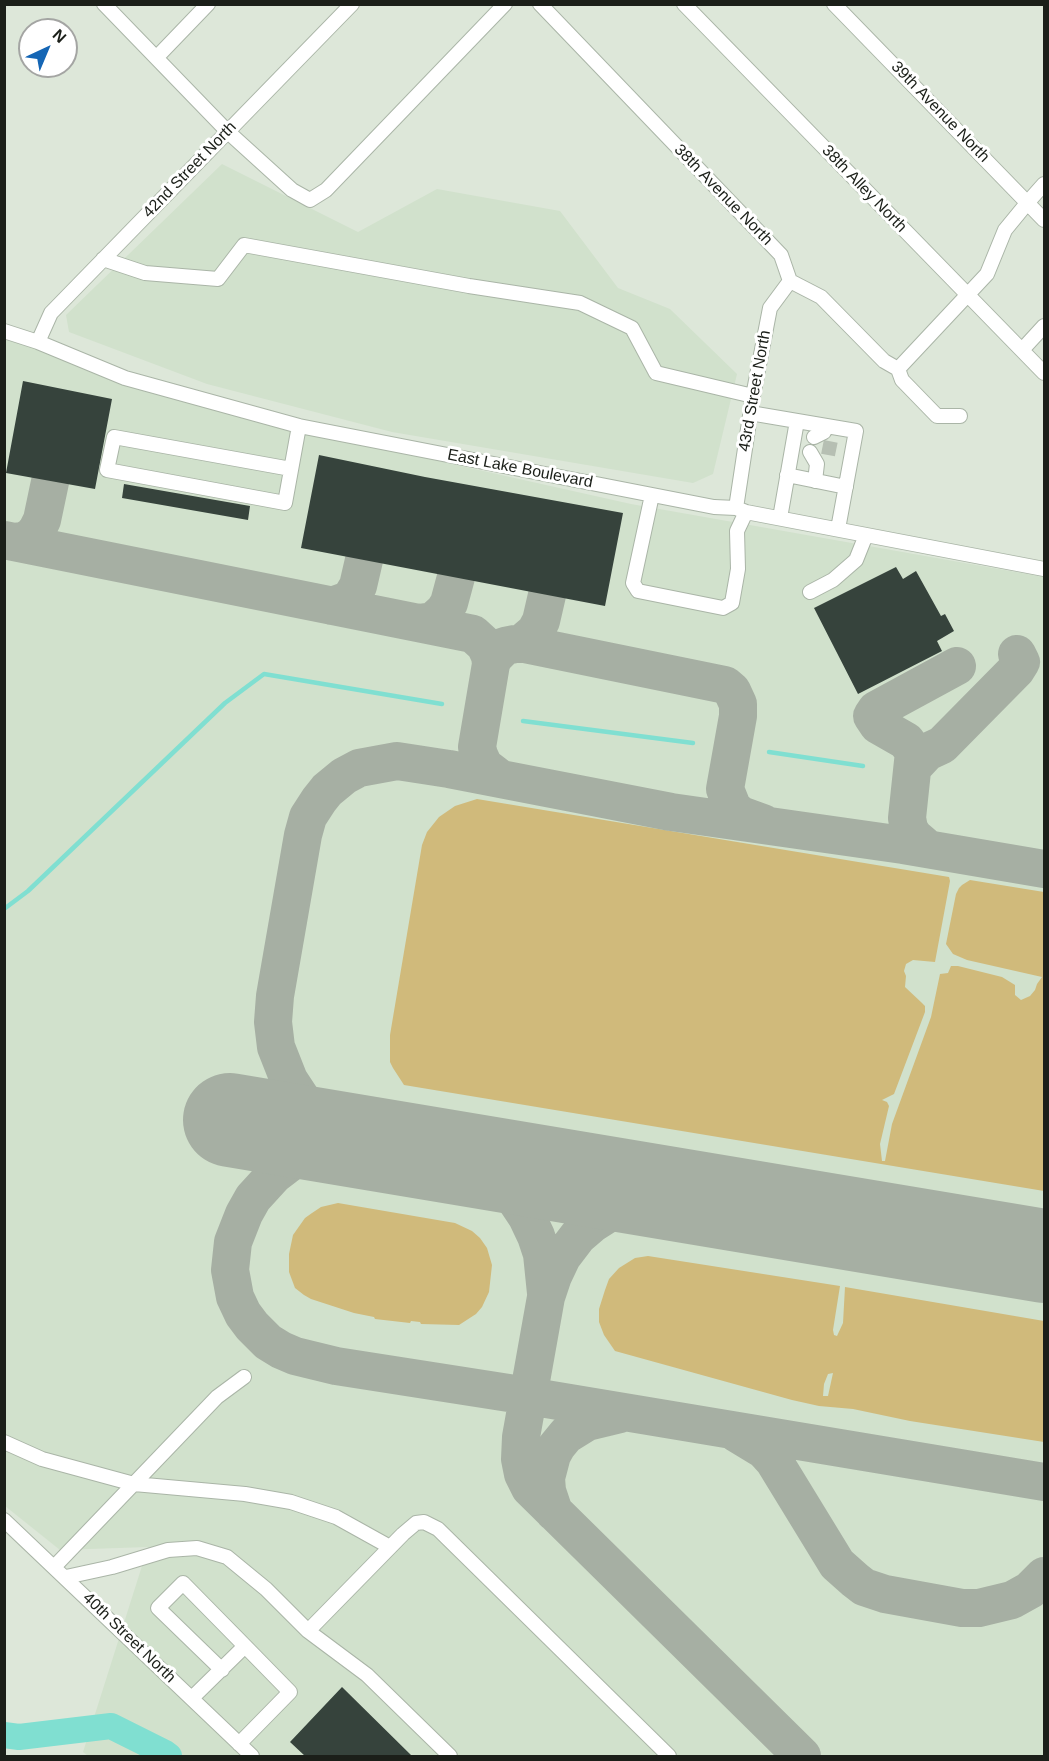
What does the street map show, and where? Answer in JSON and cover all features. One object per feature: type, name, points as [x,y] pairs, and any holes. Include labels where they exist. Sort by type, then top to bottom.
[{"type":"street","points":[[104,4],[227,131],[292,190],[310,200],[326,190],[506,4]]},
{"type":"street","points":[[157,57],[208,4]]},
{"type":"street","name":"42nd Street North","points":[[38,342],[51,313],[352,4]]},
{"type":"street","name":"38th Avenue North","points":[[540,4],[781,255],[790,281]]},
{"type":"street","name":"38th Alley North","points":[[684,4],[1044,373]]},
{"type":"street","name":"39th Avenue North","points":[[834,4],[1044,220]]},
{"type":"street","points":[[898,369],[987,274],[1005,230],[1044,184]]},
{"type":"street","points":[[104,259],[145,273],[219,279],[244,245],[469,286],[580,303],[632,328],[656,373],[753,396]]},
{"type":"street","points":[[790,281],[821,297],[884,361],[898,369],[902,380],[937,416],[960,416]]},
{"type":"street","name":"43rd Street North","points":[[652,495],[633,583],[638,591],[723,608],[732,603],[738,569],[737,531],[753,396],[770,308],[790,281]]},
{"type":"street","points":[[1022,350],[1044,326]]},
{"type":"street","name":"East Lake Boulevard","points":[[4,331],[38,342],[125,378],[299,426],[1044,569]]},
{"type":"street","points":[[750,413],[797,421],[823,435],[856,431],[838,529]]},
{"type":"street","points":[[780,518],[797,421]]},
{"type":"street","points":[[291,469],[114,436],[107,470],[285,503],[299,426]]},
{"type":"street","points":[[815,481],[819,456]]},
{"type":"street","points":[[786,475],[846,487]]},
{"type":"street","points":[[810,592],[833,580],[856,560],[866,535]]},
{"type":"street","points":[[55,1566],[217,1397],[244,1377]]},
{"type":"street","points":[[4,1442],[42,1459],[134,1484],[245,1494],[291,1502],[336,1517],[390,1547]]},
{"type":"street","name":"40th Street North","points":[[4,1520],[55,1566],[252,1756]]},
{"type":"street","points":[[308,1631],[390,1547],[416,1523],[424,1522],[438,1529],[669,1756]]},
{"type":"street","points":[[66,1577],[112,1567],[168,1550],[197,1548],[227,1557],[266,1588],[308,1631],[367,1674],[450,1756]]},
{"type":"street","points":[[222,1670],[158,1608],[183,1583],[290,1692],[239,1744]]},
{"type":"street","points":[[192,1698],[244,1646]]},
{"type":"shaded area","points":[[222,164],[358,232],[437,189],[560,211],[618,288],[670,309],[737,374],[713,474],[693,483],[392,432],[207,384],[69,332],[66,315]]},
{"type":"shaded area","points":[[5,338],[309,432],[631,504],[1044,577],[1044,1756],[88,1756],[83,1752],[148,1547],[60,1550],[5,1506]]},
{"type":"shaded area","points":[[477,799],[949,877],[935,962],[913,960],[906,964],[904,971],[905,987],[925,1006],[925,1012],[894,1094],[882,1100],[889,1106],[880,1144],[882,1161],[885,1161],[892,1124],[931,1017],[940,974],[948,973],[951,966],[958,966],[1002,977],[1015,985],[1015,995],[1021,1000],[1030,996],[1042,977],[967,960],[953,954],[946,944],[959,888],[970,880],[1044,892],[1044,1191],[404,1085],[390,1062],[390,1035],[422,845],[427,832],[439,817],[455,806]]},
{"type":"shaded area","points":[[338,1203],[455,1223],[472,1231],[487,1248],[492,1265],[489,1292],[482,1307],[476,1314],[459,1325],[421,1324],[411,1321],[410,1323],[375,1319],[304,1295],[295,1288],[289,1272],[289,1254],[293,1235],[305,1218],[312,1213],[321,1207]]},
{"type":"shaded area","points":[[648,1256],[840,1286],[833,1330],[834,1335],[837,1336],[843,1323],[845,1287],[1044,1321],[1044,1442],[910,1421],[853,1409],[819,1406],[615,1351],[604,1335],[599,1322],[599,1309],[609,1279],[619,1268],[635,1258]],"holes":[[[833,1373],[828,1396],[823,1396],[824,1384],[828,1374]]]},
{"type":"building","points":[[23,381],[112,399],[95,489],[6,473]]},
{"type":"building","points":[[319,455],[623,513],[605,606],[301,548]]},
{"type":"building","points":[[124,484],[250,506],[248,520],[122,498]]},
{"type":"building","points":[[896,567],[903,579],[916,571],[941,616],[945,614],[954,631],[937,641],[942,651],[858,694],[814,608]]},
{"type":"building","points":[[342,1687],[412,1756],[305,1756],[290,1742]]},
{"type":"waterway","points":[[4,909],[28,891],[225,703],[264,674],[442,704]]},
{"type":"waterway","points":[[523,721],[693,743]]},
{"type":"waterway","points":[[769,752],[863,766]]},
{"type":"waterway","points":[[4,1735],[19,1737],[111,1726],[169,1756]]},
{"type":"taxiway","points":[[14,542],[31,537],[37,530],[42,520],[50,482]]},
{"type":"taxiway","points":[[4,540],[473,634],[485,645],[491,664],[477,747],[484,766],[501,779]]},
{"type":"taxiway","points":[[332,606],[352,596],[358,586],[364,560]]},
{"type":"taxiway","points":[[419,623],[433,621],[444,611],[449,603],[456,577]]},
{"type":"taxiway","points":[[521,644],[535,632],[541,621],[547,595]]},
{"type":"taxiway","points":[[491,664],[494,657],[505,646],[524,644],[725,685],[732,691],[738,704],[738,716],[725,789],[733,809],[741,815],[763,823]]},
{"type":"taxiway","points":[[913,767],[927,752],[942,745],[1016,670],[1021,662],[1017,654]]},
{"type":"taxiway","points":[[928,849],[914,837],[909,829],[907,818],[914,752],[906,741],[878,725],[872,716],[876,710],[957,666]]},
{"type":"taxiway","points":[[336,1138],[312,1115],[289,1080],[276,1047],[273,1022],[275,996],[308,817],[327,790],[344,776],[359,768],[397,761],[671,812],[903,845],[1044,869]]},
{"type":"taxiway","points":[[342,1139],[314,1149],[274,1175],[253,1198],[233,1242],[230,1270],[235,1297],[252,1326],[268,1342],[281,1350],[295,1356],[336,1366],[1044,1482]]},
{"type":"taxiway","points":[[489,1163],[527,1217],[536,1236],[542,1254],[546,1293]]},
{"type":"taxiway","points":[[695,1198],[650,1200],[614,1210],[578,1236],[562,1257],[546,1297],[521,1437],[520,1459],[523,1474],[530,1488],[802,1756]]},
{"type":"taxiway","points":[[554,1512],[547,1491],[546,1478],[552,1455],[557,1446],[566,1435],[587,1422],[620,1414]]},
{"type":"taxiway","points":[[736,1433],[764,1450],[774,1461],[837,1564],[864,1587],[885,1594],[962,1608],[979,1608],[1012,1600],[1030,1590],[1044,1576]]},
{"type":"runway","points":[[230,1120],[1044,1256]]},
{"type":"tunnel","points":[[828,455],[831,440]]}]
